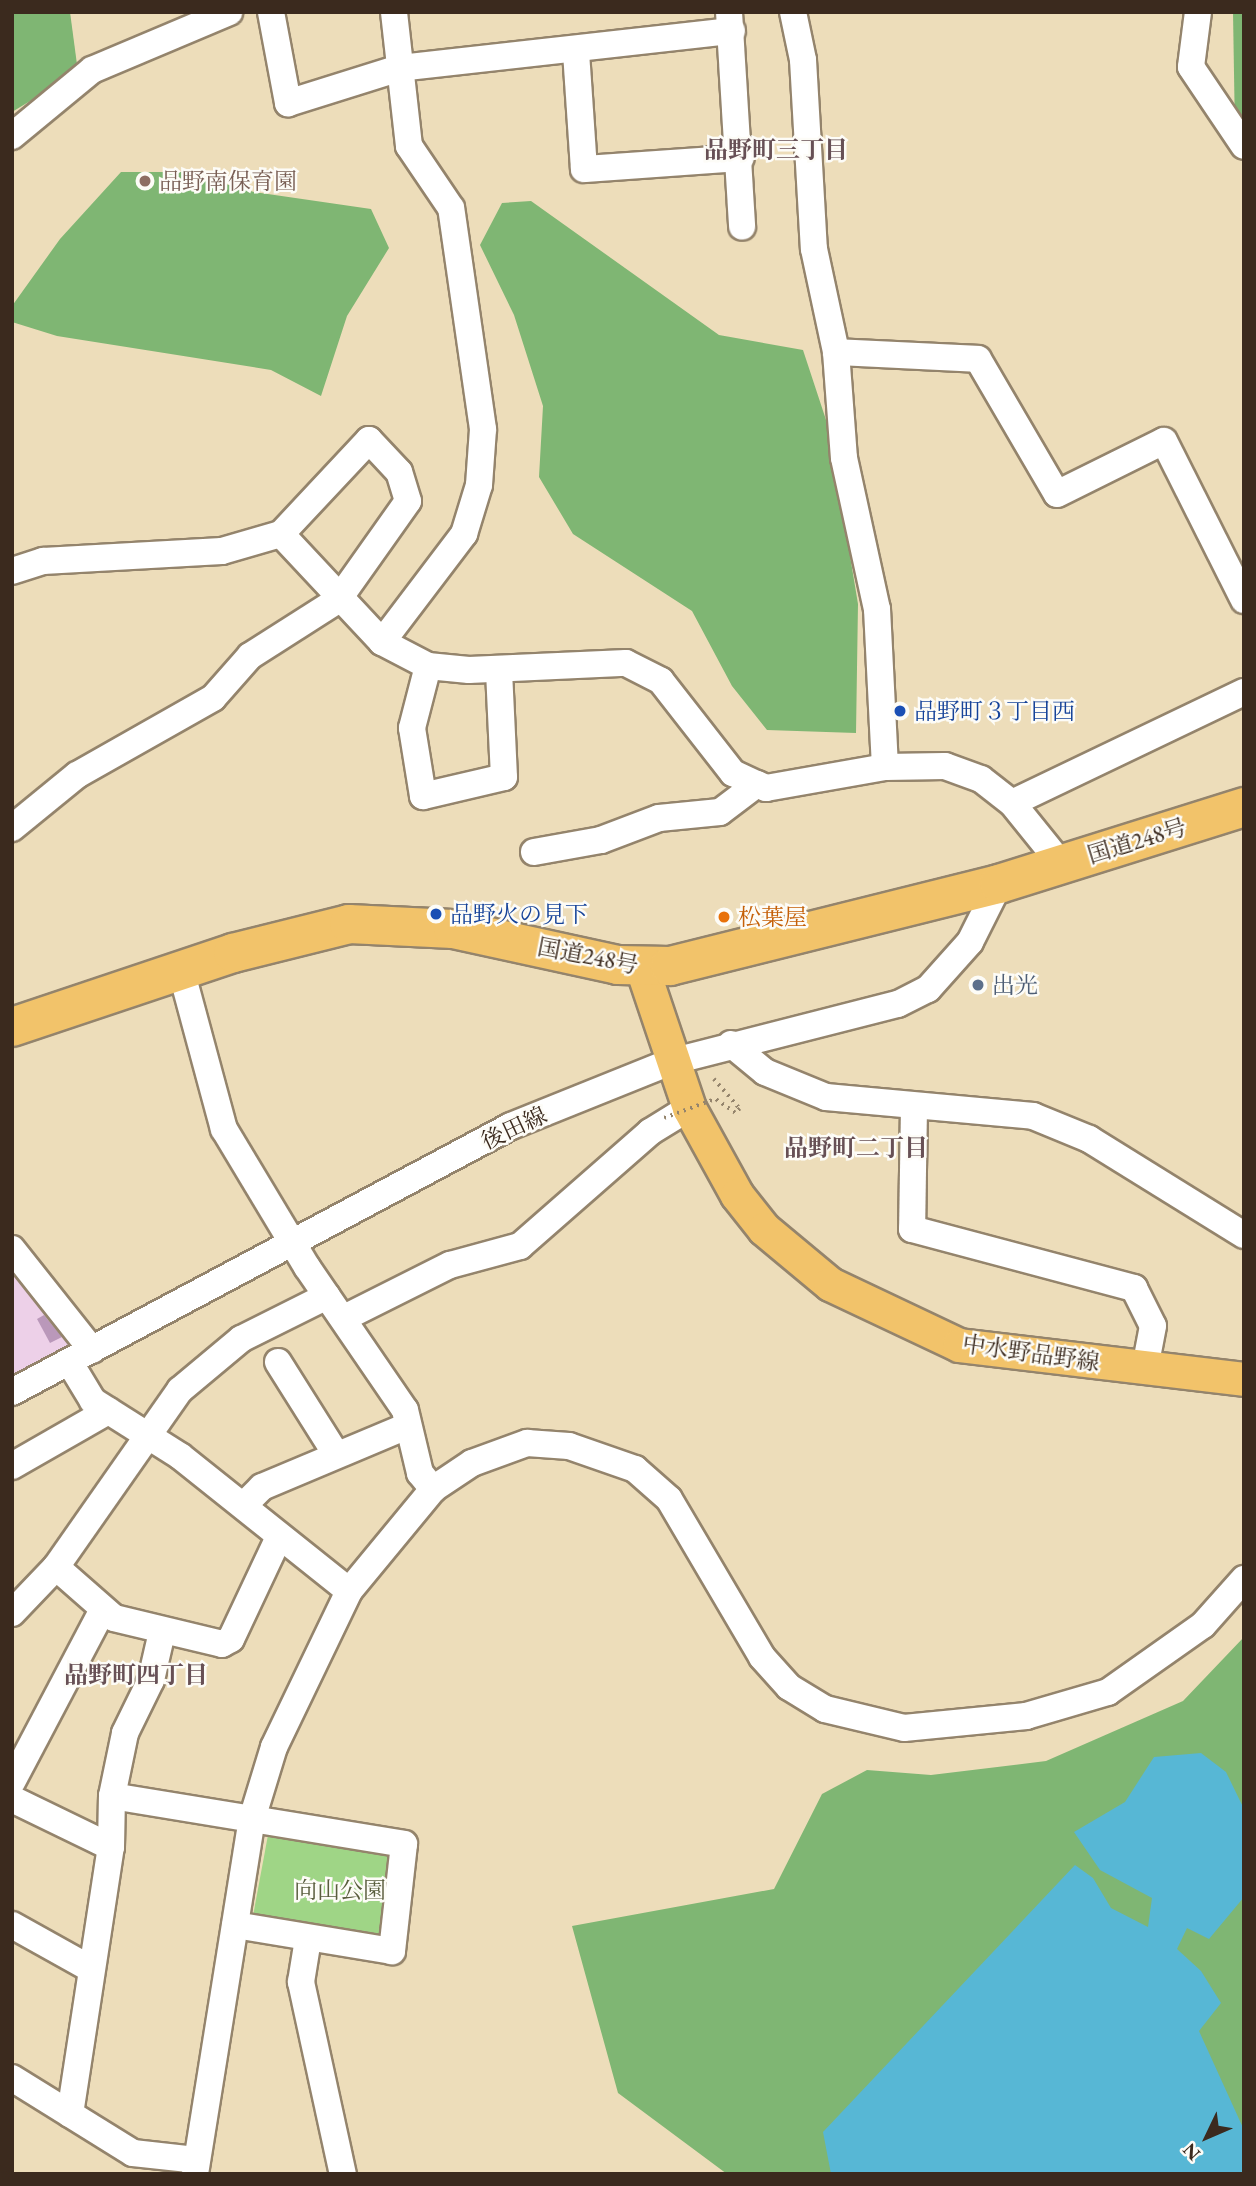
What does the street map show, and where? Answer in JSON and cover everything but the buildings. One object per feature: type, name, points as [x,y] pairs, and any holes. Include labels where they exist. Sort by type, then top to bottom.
[{"type":"highway","name":"国道248号","points":[[12,1027],[290,935],[383,922],[489,935],[642,968],[999,884],[1242,811]]},
{"type":"main road","name":"中水野品野線","points":[[642,968],[670,1062],[677,1113],[764,1229],[865,1305],[970,1348],[1244,1379]]},
{"type":"street","points":[[12,136],[92,70],[229,12]]},
{"type":"street","points":[[271,12],[288,103],[400,68],[576,52],[731,21],[741,158],[742,227]]},
{"type":"street","points":[[382,642],[464,534],[479,485],[483,429],[451,208],[409,146],[394,12]]},
{"type":"street","points":[[793,12],[803,60],[814,249],[836,352],[844,458],[877,609],[885,767]]},
{"type":"street","points":[[1198,12],[1191,67],[1244,146]]},
{"type":"street","points":[[576,52],[584,169],[741,158]]},
{"type":"street","points":[[836,352],[978,359],[1058,494],[1164,441],[1244,600]]},
{"type":"street","points":[[12,571],[43,561],[222,551],[281,534],[369,440],[399,472],[408,500],[338,600],[250,656],[213,698],[77,775],[12,828]]},
{"type":"street","points":[[281,534],[338,600],[382,642],[428,666],[499,669],[626,663],[660,681],[733,773],[766,788],[885,767],[945,766],[981,779],[1012,803],[1062,864]]},
{"type":"street","points":[[428,666],[412,728],[423,796],[504,777],[499,669]]},
{"type":"street","points":[[1012,803],[1244,692]]},
{"type":"street","points":[[534,852],[601,840],[659,818],[720,812],[757,784]]},
{"type":"street","name":"後田線","points":[[12,1392],[511,1126],[670,1062],[731,1044],[898,1004],[928,989],[970,942],[999,884]]},
{"type":"street","points":[[181,970],[218,1115],[292,1244],[405,1410],[420,1474],[433,1489]]},
{"type":"street","points":[[731,1044],[765,1072],[826,1097],[1033,1116],[1089,1139],[1244,1235]]},
{"type":"street","points":[[914,1107],[912,1229],[1134,1288],[1153,1326],[1145,1368]]},
{"type":"street","points":[[344,1318],[450,1265],[520,1246],[650,1132],[677,1113]]},
{"type":"street","points":[[12,1249],[81,1356],[84,1393],[245,1504],[278,1539],[349,1591]]},
{"type":"street","points":[[12,1613],[56,1567],[180,1390],[242,1339],[327,1296]]},
{"type":"street","points":[[278,1362],[336,1454]]},
{"type":"street","points":[[12,1466],[108,1411]]},
{"type":"street","points":[[245,1504],[262,1487],[407,1426]]},
{"type":"street","points":[[12,2078],[133,2153],[196,2167],[252,1819],[274,1748],[349,1591],[433,1489],[472,1463],[527,1443],[569,1446],[635,1469],[669,1499],[762,1657],[789,1687],[825,1709],[904,1728],[1026,1716],[1108,1692],[1203,1625],[1244,1579]]},
{"type":"street","points":[[56,1567],[102,1611],[162,1632],[222,1644],[231,1639],[278,1539]]},
{"type":"street","points":[[12,1782],[102,1611]]},
{"type":"street","points":[[70,2114],[111,1847],[112,1796],[125,1733],[151,1680],[162,1632]]},
{"type":"street","points":[[112,1796],[404,1844],[392,1951],[235,1925]]},
{"type":"street","points":[[12,1798],[111,1847]]},
{"type":"street","points":[[12,1925],[91,1969]]},
{"type":"street","points":[[307,1939],[301,1982],[343,2174]]},
{"type":"path","points":[[677,1113],[711,1096],[735,1113],[740,1109],[714,1079]]},
{"type":"shaded area","points":[[12,1261],[76,1354],[12,1388]]},
{"type":"green space","points":[[12,12],[70,12],[78,72],[12,112]]},
{"type":"green space","points":[[1233,12],[1244,12],[1244,160],[1235,134]]},
{"type":"green space","points":[[121,172],[183,172],[254,192],[371,209],[389,248],[347,316],[321,396],[271,370],[57,336],[12,322],[12,306],[60,239]]},
{"type":"green space","points":[[531,201],[719,335],[803,350],[829,429],[858,604],[856,733],[767,730],[732,686],[692,611],[573,534],[539,477],[543,406],[514,315],[480,245],[502,203]]},
{"type":"green space","points":[[1244,1637],[1244,2174],[727,2174],[618,2093],[572,1926],[774,1889],[822,1794],[867,1770],[931,1775],[1046,1761],[1183,1701]]},
{"type":"green space","name":"向山公園","points":[[268,1835],[395,1853],[380,1940],[253,1916]]},
{"type":"water","points":[[1201,1753],[1226,1772],[1244,1809],[1244,1897],[1209,1939],[1187,1928],[1177,1949],[1201,1971],[1221,2003],[1199,2031],[1244,2130],[1244,2174],[831,2174],[823,2132],[1075,1865],[1093,1878],[1111,1908],[1148,1927],[1152,1898],[1100,1870],[1074,1832],[1125,1802],[1154,1757]]},
{"type":"place","name":"品野南保育園","points":[[145,181]]},
{"type":"place","name":"品野町３丁目西","points":[[900,711]]},
{"type":"place","name":"品野火の見下","points":[[436,914]]},
{"type":"place","name":"松葉屋","points":[[724,917]]},
{"type":"place","name":"出光","points":[[978,985]]},
{"type":"district","name":"品野町三丁目","points":[[776,150]]},
{"type":"district","name":"品野町二丁目","points":[[856,1148]]},
{"type":"district","name":"品野町四丁目","points":[[136,1675]]}]
